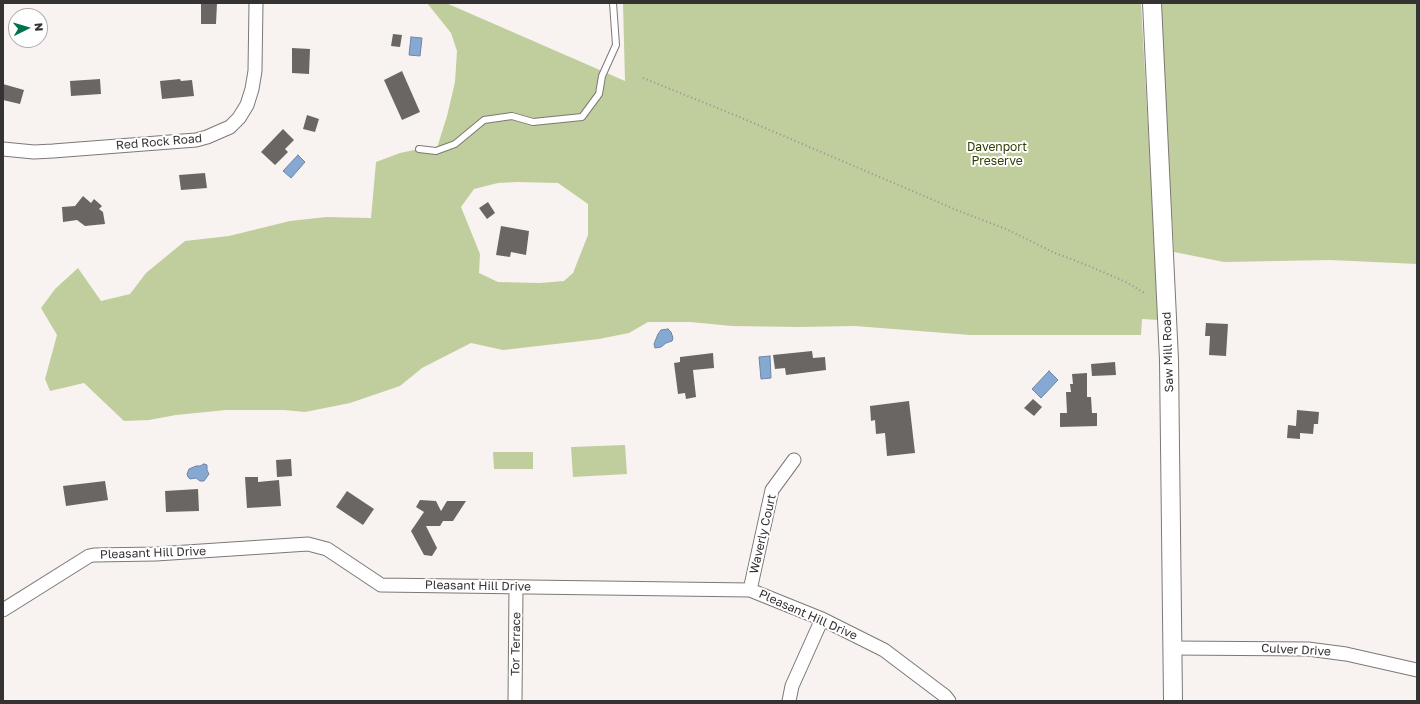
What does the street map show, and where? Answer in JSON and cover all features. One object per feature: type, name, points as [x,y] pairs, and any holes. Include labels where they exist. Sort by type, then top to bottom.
[{"type":"street","name":"Red Rock Road","points":[[3,149],[19,151],[53,151],[196,140],[230,127],[239,118],[247,105],[252,89],[255,71],[256,3]]},
{"type":"street","name":"Saw Mill Road","points":[[1152,3],[1169,360],[1173,701]]},
{"type":"street","name":"Waverly Court","points":[[750,590],[772,490],[794,460]]},
{"type":"street","name":"Pleasant Hill Drive","points":[[3,610],[90,556],[94,555],[156,554],[308,544],[327,549],[381,584],[750,590],[822,619],[884,650],[945,696],[949,701]]},
{"type":"street","name":"Tor Terrace","points":[[515,701],[516,587]]},
{"type":"street","points":[[789,701],[792,686],[822,619]]},
{"type":"street","name":"Culver Drive","points":[[1173,648],[1308,649],[1346,654],[1417,670]]},
{"type":"lane","points":[[420,149],[436,151],[455,144],[484,120],[512,116],[532,122],[582,117],[599,94],[602,76],[616,45],[613,3]]},
{"type":"path","points":[[643,78],[1006,229],[1055,253],[1126,282],[1146,294]]},
{"type":"green space","name":"Davenport Preserve","points":[[427,3],[446,3],[625,81],[623,3],[1141,3],[1159,320],[1142,319],[1141,335],[970,335],[855,326],[732,326],[690,322],[648,322],[629,333],[599,339],[503,350],[471,343],[422,368],[400,386],[350,403],[305,412],[284,410],[226,410],[176,415],[149,420],[124,421],[84,383],[50,391],[45,379],[57,335],[41,308],[55,289],[78,268],[101,301],[130,294],[146,273],[185,241],[229,236],[290,221],[326,217],[371,218],[376,162],[400,153],[419,149],[436,151],[447,116],[455,82],[457,51],[451,33]],"holes":[[[498,183],[558,183],[588,204],[588,235],[573,273],[564,281],[540,283],[498,282],[479,273],[480,254],[461,207],[474,189]]]},
{"type":"green space","points":[[1159,3],[1417,3],[1417,264],[1330,260],[1224,262],[1174,252]]},
{"type":"green space","points":[[625,445],[627,474],[573,477],[571,447]]},
{"type":"green space","points":[[493,452],[533,452],[533,469],[494,469]]},
{"type":"water","points":[[411,37],[422,38],[420,56],[409,55]]},
{"type":"water","points":[[298,155],[305,162],[291,178],[283,171]]},
{"type":"water","points":[[668,329],[673,338],[672,341],[661,347],[655,348],[654,344],[658,334],[661,330]]},
{"type":"water","points":[[770,356],[771,378],[761,379],[759,357]]},
{"type":"water","points":[[1049,371],[1058,380],[1041,398],[1032,389]]},
{"type":"water","points":[[204,464],[207,465],[209,474],[204,481],[200,481],[196,478],[190,479],[188,477],[187,474],[189,469]]},
{"type":"building","points":[[201,3],[217,3],[216,24],[201,24]]},
{"type":"building","points":[[393,34],[402,35],[400,47],[391,46]]},
{"type":"building","points":[[292,48],[310,49],[309,74],[292,73]]},
{"type":"building","points":[[402,71],[420,112],[402,120],[384,80]]},
{"type":"building","points":[[100,79],[101,94],[71,96],[70,81]]},
{"type":"building","points":[[180,79],[181,81],[192,80],[194,96],[162,99],[160,81]]},
{"type":"building","points":[[3,84],[24,90],[20,104],[3,100]]},
{"type":"building","points":[[307,115],[319,119],[315,132],[303,129]]},
{"type":"building","points":[[283,129],[294,140],[285,149],[288,152],[275,165],[261,152]]},
{"type":"building","points":[[205,173],[207,188],[181,190],[179,175]]},
{"type":"building","points":[[83,196],[91,203],[94,199],[102,206],[99,209],[103,212],[105,224],[85,226],[77,220],[63,222],[62,207],[75,206]]},
{"type":"building","points":[[488,202],[495,213],[487,219],[479,208]]},
{"type":"building","points":[[501,226],[529,231],[526,255],[511,252],[510,257],[496,255]]},
{"type":"building","points":[[1206,323],[1228,324],[1226,356],[1209,355],[1210,336],[1205,336]]},
{"type":"building","points":[[812,351],[813,358],[825,357],[826,370],[786,375],[785,368],[775,369],[773,355]]},
{"type":"building","points":[[713,353],[714,368],[693,370],[696,397],[686,399],[685,393],[678,394],[674,363],[680,362],[680,357]]},
{"type":"building","points":[[1115,362],[1116,375],[1092,376],[1091,364]]},
{"type":"building","points":[[1087,373],[1087,397],[1091,397],[1092,413],[1097,413],[1097,426],[1060,427],[1060,413],[1067,413],[1066,392],[1071,392],[1070,384],[1073,384],[1072,374]]},
{"type":"building","points":[[1033,399],[1042,407],[1034,416],[1024,408]]},
{"type":"building","points":[[909,401],[915,453],[887,456],[885,433],[876,434],[875,420],[871,421],[870,406]]},
{"type":"building","points":[[1297,410],[1319,412],[1318,424],[1314,424],[1313,434],[1300,433],[1300,439],[1287,438],[1288,425],[1296,426]]},
{"type":"building","points":[[291,459],[292,476],[277,477],[276,460]]},
{"type":"building","points":[[245,477],[258,477],[258,482],[279,480],[281,506],[247,508]]},
{"type":"building","points":[[105,481],[108,500],[66,506],[63,486]]},
{"type":"building","points":[[198,489],[199,511],[166,512],[165,491]]},
{"type":"building","points":[[347,491],[374,509],[363,525],[336,507]]},
{"type":"building","points":[[420,500],[436,501],[441,511],[447,501],[466,501],[453,521],[443,521],[440,526],[426,526],[437,548],[432,556],[424,555],[411,531],[424,512],[416,507]]}]
